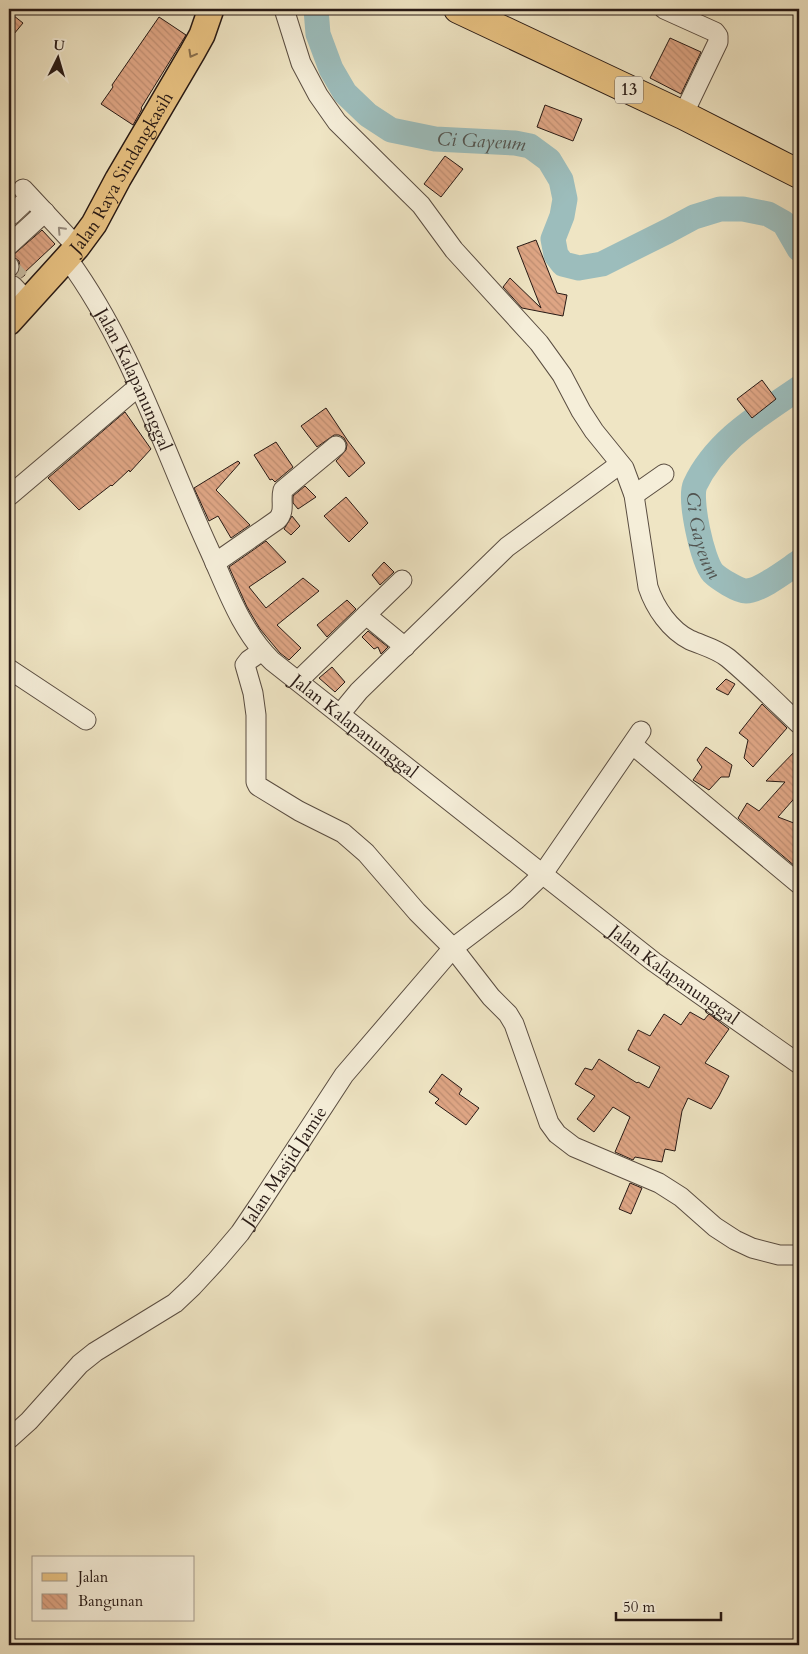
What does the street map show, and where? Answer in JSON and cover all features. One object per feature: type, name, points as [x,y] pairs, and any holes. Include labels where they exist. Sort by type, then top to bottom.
[{"type":"highway","name":"13","points":[[458,9],[683,115],[799,174]]},
{"type":"main road","name":"Jalan Raya Sindangkasih","points":[[17,291],[72,253],[98,217],[118,179],[192,54],[202,35],[211,9]]},
{"type":"street","points":[[284,9],[301,62],[318,95],[337,122],[422,205],[454,250],[539,343],[562,375],[594,431],[628,474],[642,538],[646,580],[654,600],[668,623],[680,634],[713,648],[729,659],[799,724]]},
{"type":"street","points":[[664,9],[716,32],[718,36],[718,42],[683,115]]},
{"type":"street","name":"Jalan Kalapanunggal","points":[[23,205],[72,253],[86,284],[110,325],[234,607],[247,630],[252,658],[298,681],[654,962],[799,1064]]},
{"type":"street","points":[[9,245],[23,205]]},
{"type":"street","points":[[9,496],[138,386]]},
{"type":"street","points":[[215,564],[282,516],[283,490],[336,446]]},
{"type":"street","points":[[340,714],[359,691],[507,547],[620,464]]},
{"type":"street","points":[[634,495],[664,474]]},
{"type":"street","points":[[298,681],[402,580]]},
{"type":"street","points":[[366,615],[405,647]]},
{"type":"street","points":[[252,658],[244,665],[253,693],[255,708],[255,777],[258,786],[343,833],[352,840],[452,948],[491,998],[508,1014],[514,1024],[546,1115],[557,1134],[574,1147],[659,1183],[681,1197],[716,1227],[735,1240],[752,1248],[779,1255],[799,1255]]},
{"type":"street","points":[[9,668],[86,720]]},
{"type":"street","name":"Jalan Masjid Jamie","points":[[9,1439],[30,1421],[80,1364],[95,1352],[175,1303],[199,1280],[240,1233],[344,1075],[452,948],[516,900],[542,875],[637,738],[799,884]]},
{"type":"building","points":[[9,12],[23,23],[9,40]]},
{"type":"building","points":[[159,17],[186,35],[141,108],[133,125],[101,104]]},
{"type":"building","points":[[670,38],[701,52],[681,94],[650,78]]},
{"type":"building","points":[[545,105],[582,119],[573,141],[537,127]]},
{"type":"building","points":[[445,156],[463,169],[441,197],[424,184]]},
{"type":"building","points":[[42,230],[55,244],[21,278],[16,275],[20,267],[19,261],[12,256]]},
{"type":"building","points":[[536,240],[557,293],[567,295],[563,316],[522,308],[503,287],[510,278],[541,308],[517,247]]},
{"type":"building","points":[[762,380],[776,399],[752,418],[737,399]]},
{"type":"building","points":[[326,408],[365,463],[349,477],[336,461],[346,450],[347,444],[344,438],[334,435],[317,447],[301,426]]},
{"type":"building","points":[[125,412],[151,449],[130,472],[129,470],[112,486],[79,510],[48,478]]},
{"type":"building","points":[[276,442],[293,467],[275,482],[272,479],[270,480],[254,455]]},
{"type":"building","points":[[238,461],[240,463],[216,490],[250,525],[231,538],[218,516],[209,521],[194,488]]},
{"type":"building","points":[[305,486],[316,497],[298,509],[293,503],[293,496]]},
{"type":"building","points":[[346,497],[368,523],[349,542],[324,516]]},
{"type":"building","points":[[292,516],[300,526],[291,535],[284,529]]},
{"type":"building","points":[[266,541],[286,562],[249,587],[266,608],[303,578],[319,591],[277,625],[301,648],[289,660],[280,653],[260,629],[247,607],[229,567]]},
{"type":"building","points":[[384,562],[394,572],[380,585],[372,575]]},
{"type":"building","points":[[347,600],[356,609],[327,637],[317,625]]},
{"type":"building","points":[[368,631],[388,647],[381,654],[378,647],[374,649],[362,637]]},
{"type":"building","points":[[332,667],[345,682],[335,692],[319,678]]},
{"type":"building","points":[[726,679],[735,684],[728,695],[716,689]]},
{"type":"building","points":[[762,704],[787,728],[753,767],[744,758],[748,740],[739,733]]},
{"type":"building","points":[[706,747],[732,765],[729,777],[721,777],[709,790],[693,780],[702,767],[697,760]]},
{"type":"building","points":[[799,747],[799,793],[778,817],[799,825],[799,861],[796,867],[738,818],[747,803],[759,811],[785,782],[766,781]]},
{"type":"building","points":[[690,1012],[704,1020],[709,1014],[729,1029],[705,1063],[729,1076],[719,1096],[711,1109],[688,1098],[682,1111],[675,1151],[665,1149],[662,1162],[635,1157],[633,1160],[615,1152],[630,1117],[613,1107],[594,1132],[577,1119],[595,1096],[575,1084],[585,1068],[592,1070],[599,1059],[637,1083],[649,1088],[660,1067],[628,1050],[638,1030],[650,1036],[664,1014],[681,1025]]},
{"type":"building","points":[[442,1074],[462,1089],[459,1094],[479,1108],[466,1125],[435,1103],[439,1099],[429,1092]]},
{"type":"building","points":[[630,1183],[642,1188],[631,1214],[619,1209]]},
{"type":"waterway","name":"Ci Gayeum","points":[[316,9],[318,34],[331,69],[345,93],[368,115],[391,130],[435,139],[515,143],[530,146],[549,160],[561,180],[565,199],[562,216],[553,239],[556,255],[563,264],[579,268],[602,264],[694,217],[720,209],[743,209],[768,214],[784,223],[799,249]]},
{"type":"waterway","name":"Ci Gayeum","points":[[799,388],[754,419],[727,442],[704,469],[695,485],[694,492],[695,516],[705,556],[713,573],[724,581],[742,590],[752,590],[773,580],[799,562]]},
{"type":"tunnel","points":[[9,231],[18,222]]},
{"type":"tunnel","points":[[9,267],[20,279]]}]
